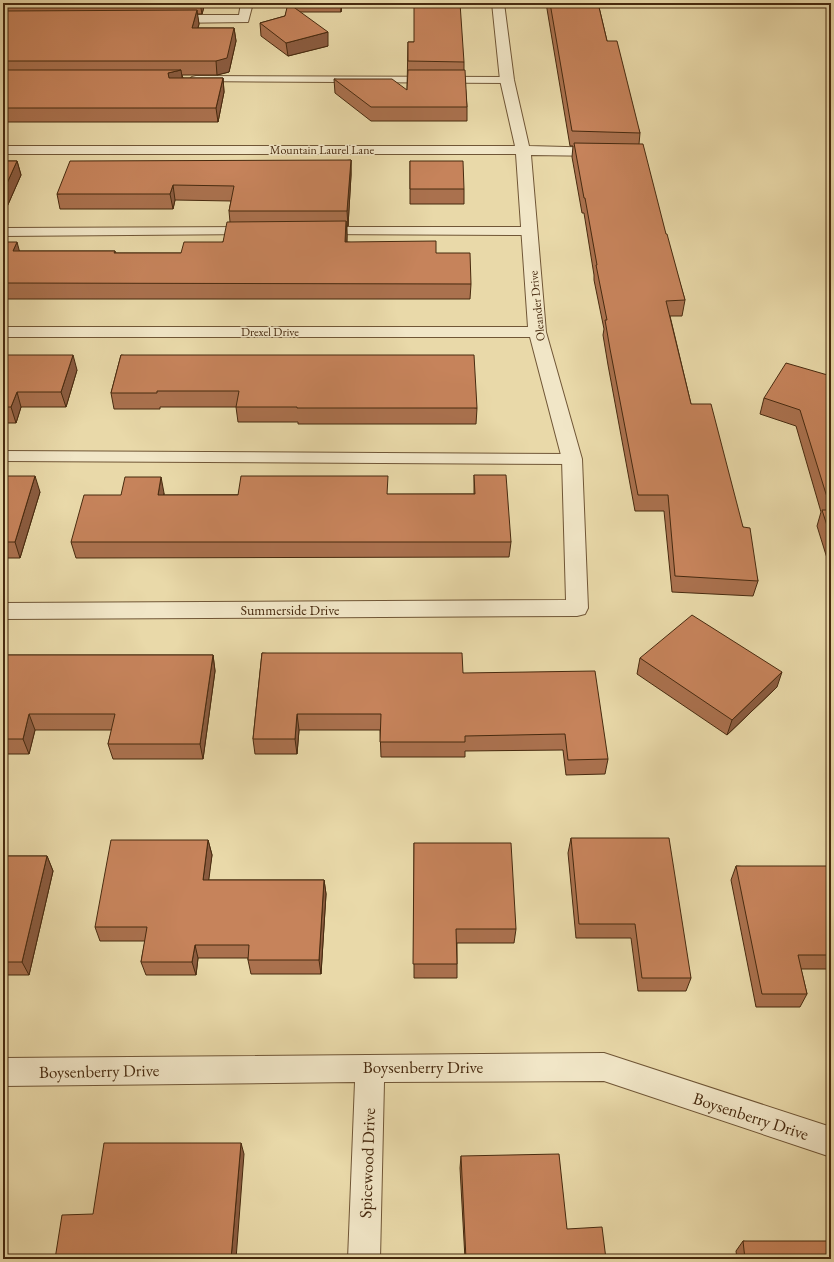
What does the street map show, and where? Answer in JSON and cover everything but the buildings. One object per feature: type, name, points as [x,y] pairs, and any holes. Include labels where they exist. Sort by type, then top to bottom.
[{"type":"street","points":[[158,19],[244,19],[247,3]]},
{"type":"street","name":"Oleander Drive","points":[[498,3],[506,80],[523,150],[537,332],[572,459],[577,608]]},
{"type":"street","name":"Mountain Laurel Lane","points":[[3,150],[523,150],[618,153]]},
{"type":"street","name":"Drexel Drive","points":[[3,332],[537,332]]},
{"type":"street","name":"Summerside Drive","points":[[3,611],[577,608]]},
{"type":"street","name":"Boysenberry Drive","points":[[3,1072],[604,1067],[831,1142]]},
{"type":"street","name":"Spicewood Drive","points":[[364,1259],[370,1068]]},
{"type":"lane","points":[[187,79],[506,80]]},
{"type":"lane","points":[[3,232],[266,231]]},
{"type":"lane","points":[[306,231],[530,231]]},
{"type":"lane","points":[[3,456],[572,459]]}]
